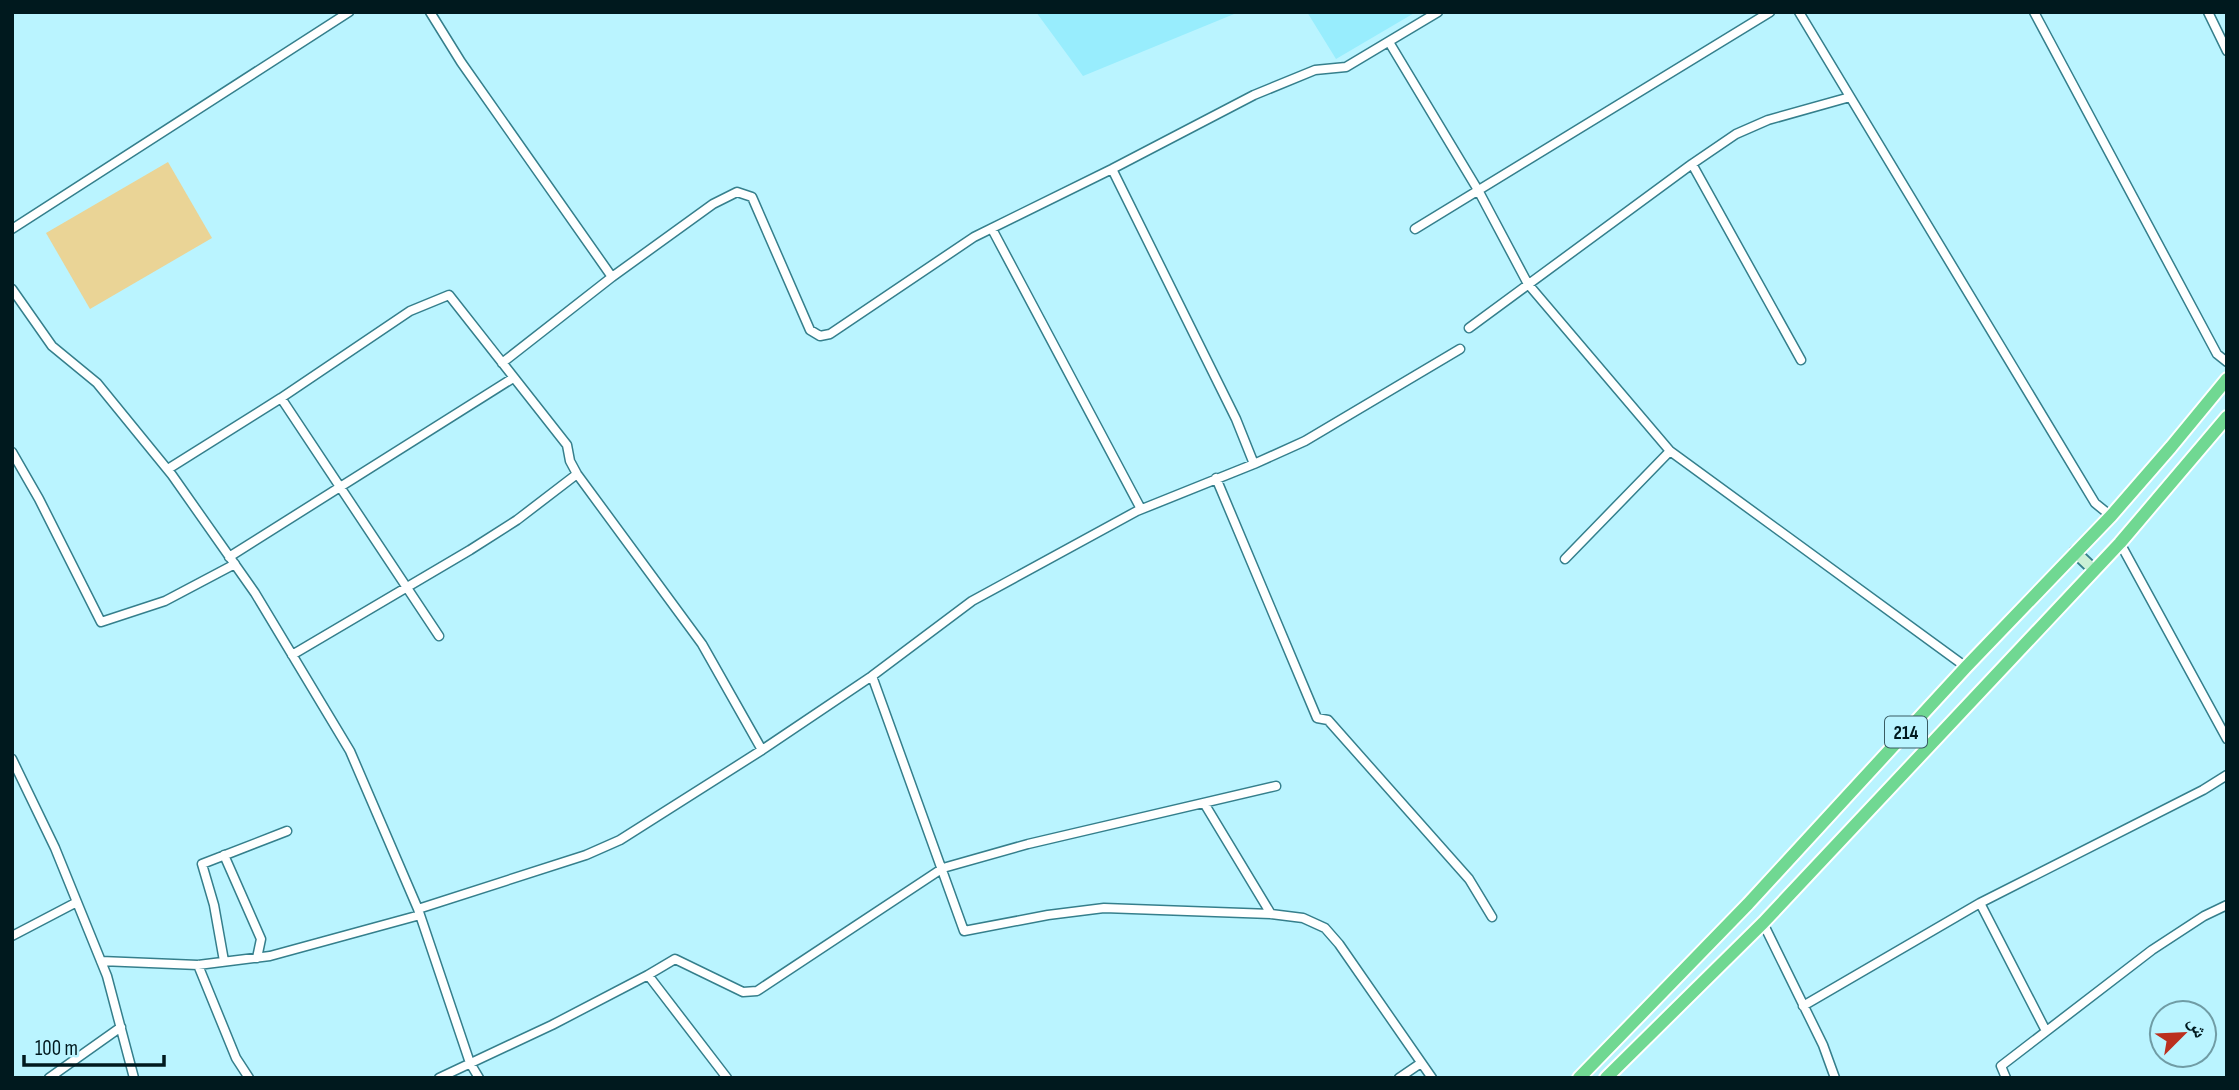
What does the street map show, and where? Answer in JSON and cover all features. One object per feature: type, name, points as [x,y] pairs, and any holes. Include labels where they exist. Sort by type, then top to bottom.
[{"type":"highway","name":"214","points":[[1579,1078],[1748,904],[1966,667],[2111,516],[2227,380]]},
{"type":"highway","name":"214","points":[[1606,1078],[1763,923],[2120,542],[2227,417]]},
{"type":"main road","points":[[2076,552],[2094,570]]},
{"type":"street","points":[[12,229],[349,12]]},
{"type":"street","points":[[430,12],[461,62],[612,276]]},
{"type":"street","points":[[502,363],[612,276],[713,204],[737,192],[751,197],[810,330],[820,336],[830,334],[974,237],[1112,169],[1254,94],[1315,70],[1346,67],[1438,12]]},
{"type":"street","points":[[1415,229],[1770,12]]},
{"type":"street","points":[[1799,12],[2095,503],[2111,516]]},
{"type":"street","points":[[2034,12],[2217,354],[2227,362]]},
{"type":"street","points":[[2208,12],[2227,51]]},
{"type":"street","points":[[1389,42],[1478,190],[1528,284],[1670,451],[1966,667]]},
{"type":"street","points":[[1469,328],[1737,134],[1768,120],[1850,97]]},
{"type":"street","points":[[1692,164],[1801,360]]},
{"type":"street","points":[[1112,169],[1236,419],[1254,464]]},
{"type":"street","points":[[992,229],[1141,509]]},
{"type":"street","points":[[12,289],[52,346],[97,383],[168,470],[255,593],[350,751],[419,912],[470,1063],[479,1078]]},
{"type":"street","points":[[168,470],[410,311],[449,295],[567,445],[570,461],[577,474],[702,644],[762,750]]},
{"type":"street","points":[[101,961],[198,965],[270,956],[419,912],[586,855],[620,840],[872,676],[972,600],[1141,509],[1305,442],[1460,349]]},
{"type":"street","points":[[12,452],[39,499],[101,622],[165,601],[232,561],[341,487],[513,378]]},
{"type":"street","points":[[281,398],[439,636]]},
{"type":"street","points":[[1565,559],[1670,451]]},
{"type":"street","points":[[292,655],[471,550],[517,520],[577,474]]},
{"type":"street","points":[[1216,478],[1317,718],[1328,720],[1461,869],[1492,917]]},
{"type":"street","points":[[2120,542],[2227,739]]},
{"type":"street","points":[[872,676],[964,931],[1048,915],[1104,908],[1303,918],[1325,928],[1339,944],[1432,1078]]},
{"type":"street","points":[[12,759],[55,848],[101,961],[134,1078]]},
{"type":"street","points":[[1804,1006],[1980,903],[2203,790],[2227,775]]},
{"type":"street","points":[[439,1078],[552,1025],[675,959],[743,992],[757,990],[943,868],[1028,844],[1276,786]]},
{"type":"street","points":[[1204,803],[1271,915]]},
{"type":"street","points":[[225,961],[214,905],[202,864],[287,831]]},
{"type":"street","points":[[224,855],[261,939],[257,958]]},
{"type":"street","points":[[12,936],[77,902]]},
{"type":"street","points":[[1980,903],[2046,1031]]},
{"type":"street","points":[[2007,1078],[2001,1066],[2152,950],[2204,916],[2227,905]]},
{"type":"street","points":[[1763,923],[1804,1006],[1835,1078]]},
{"type":"street","points":[[198,965],[236,1058],[249,1078]]},
{"type":"street","points":[[648,975],[727,1078]]},
{"type":"street","points":[[49,1078],[121,1027]]},
{"type":"street","points":[[1399,1078],[1421,1063]]},
{"type":"shaded area","points":[[1036,12],[1239,12],[1083,76]]},
{"type":"shaded area","points":[[1307,12],[1416,12],[1336,59]]},
{"type":"shaded area","points":[[168,162],[212,238],[90,309],[46,233]]}]
